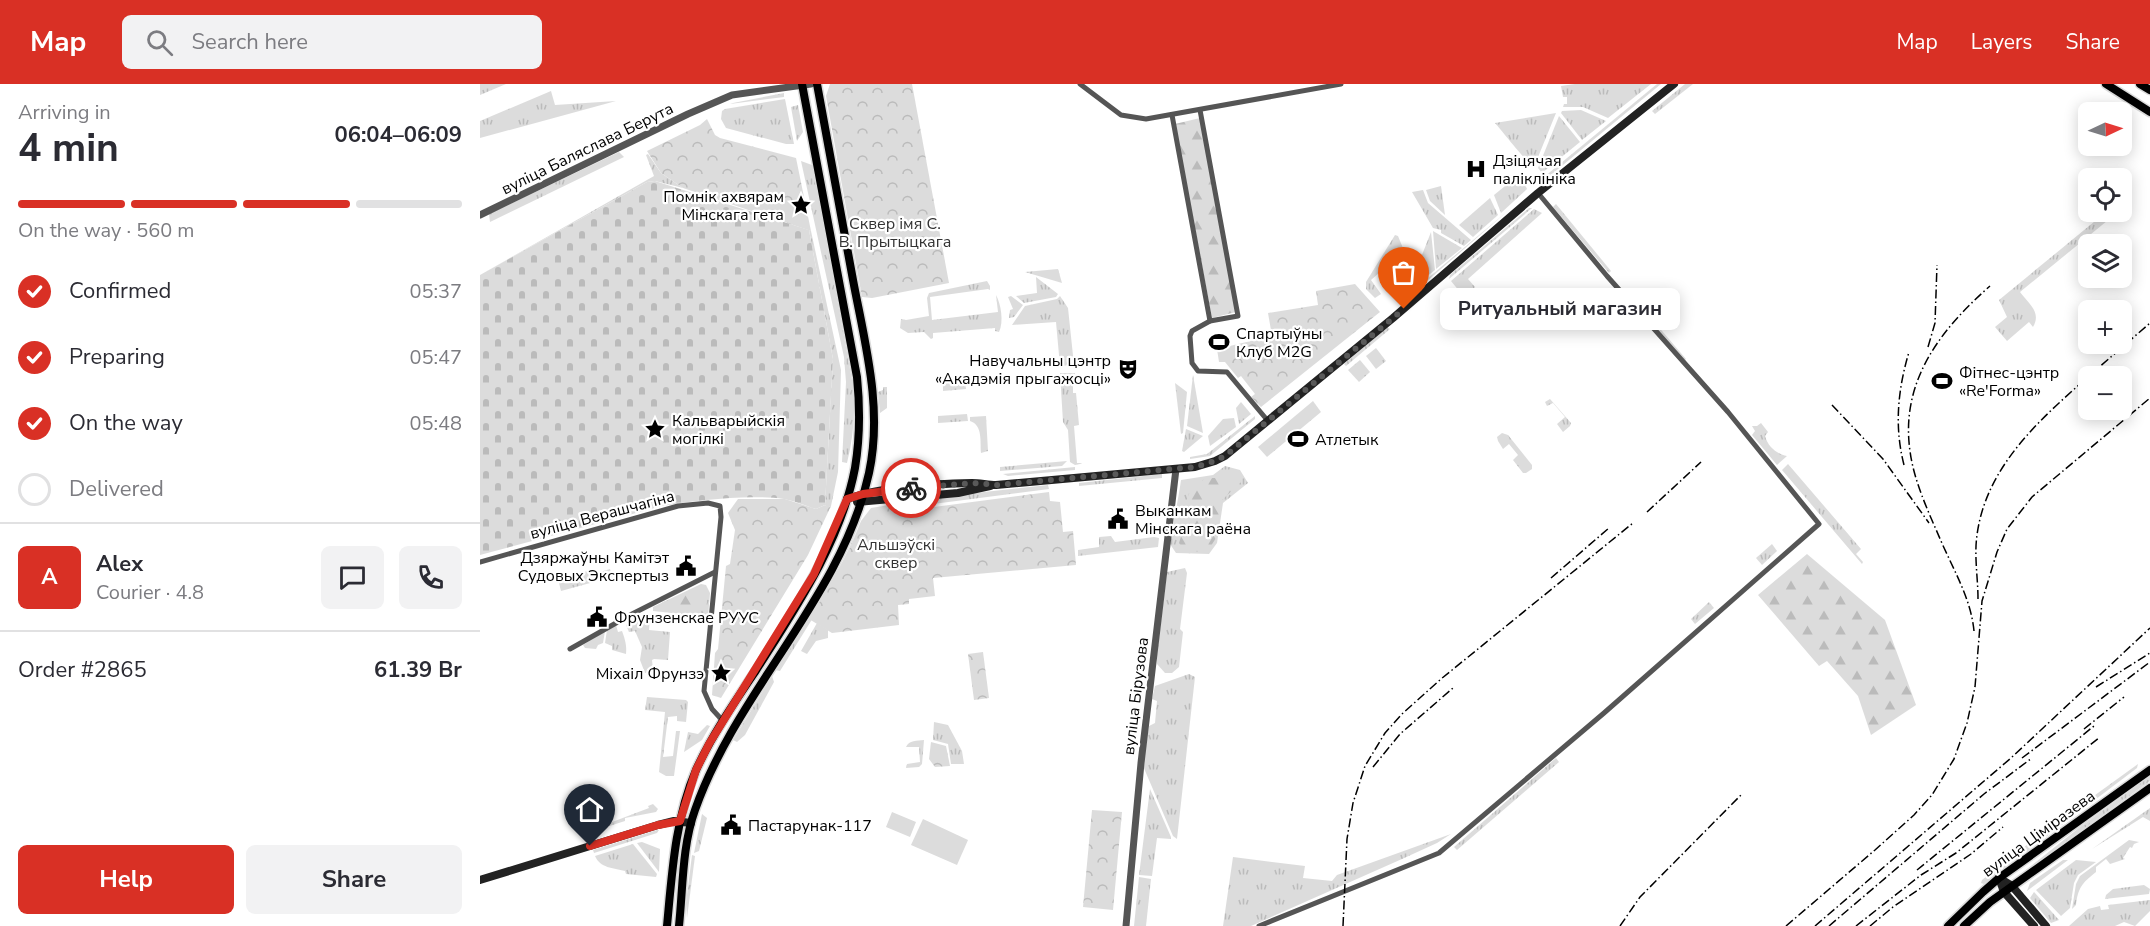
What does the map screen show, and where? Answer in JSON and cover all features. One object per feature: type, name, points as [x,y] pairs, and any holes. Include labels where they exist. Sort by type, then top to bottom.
[{"type":"main road","points":[[668,926],[674,852],[680,821],[696,770],[723,721],[814,574],[847,499],[855,469],[858,439],[857,377],[805,84]]},
{"type":"main road","points":[[679,926],[691,823],[717,757],[835,563],[862,498],[869,473],[873,445],[874,399],[871,372],[817,84]]},
{"type":"main road","points":[[847,499],[958,493],[992,485],[1195,467],[1215,461],[1268,421],[1394,318],[1538,193],[1674,84]]},
{"type":"main road","points":[[2106,84],[2150,112]]},
{"type":"main road","points":[[2140,84],[2150,90]]},
{"type":"main road","points":[[723,721],[734,727]]},
{"type":"main road","name":"вуліца Ціміразева","points":[[1948,926],[1999,878],[2150,770]]},
{"type":"main road","name":"вуліца Ціміразева","points":[[1964,926],[2008,889],[2150,788]]},
{"type":"main road","points":[[480,880],[658,825],[680,821],[691,823]]},
{"type":"main road","points":[[1999,878],[2034,926]]},
{"type":"main road","points":[[2008,889],[2046,926]]},
{"type":"street","name":"вуліца Баляслава Берута","points":[[480,215],[732,95],[805,84]]},
{"type":"street","points":[[1080,84],[1121,115],[1146,119],[1341,84]]},
{"type":"street","points":[[1200,111],[1238,316],[1210,321],[1192,331],[1190,336],[1192,363],[1198,371],[1227,372],[1268,421]]},
{"type":"street","points":[[1172,116],[1210,321]]},
{"type":"street","points":[[1259,926],[1439,853],[1604,713],[1819,524],[1728,412],[1607,276],[1538,193]]},
{"type":"street","name":"вуліца Бірузова","points":[[1126,926],[1141,763],[1176,469]]},
{"type":"street","name":"вуліца Верашчагіна","points":[[480,562],[678,506],[717,504],[722,508],[715,572]]},
{"type":"street","points":[[715,572],[704,691],[712,709],[723,721]]},
{"type":"street","points":[[570,649],[632,614],[715,572]]},
{"type":"green space","points":[[480,84],[506,84],[480,95]]},
{"type":"green space","name":"Сквер імя С. В. Прытыцкага","points":[[830,84],[912,84],[949,283],[872,298],[862,297],[826,96]]},
{"type":"green space","points":[[1651,84],[1608,118],[1583,107],[1563,107],[1567,104],[1567,97],[1563,97],[1561,86]]},
{"type":"green space","points":[[1657,84],[1661,84],[1546,179],[1544,177]]},
{"type":"green space","points":[[1685,84],[1693,84],[1655,114],[1652,111]]},
{"type":"green space","points":[[551,91],[555,105],[616,101],[480,138],[480,121]]},
{"type":"green space","points":[[784,93],[784,97],[730,104],[733,103]]},
{"type":"green space","points":[[785,99],[794,144],[786,144],[726,128],[721,119],[722,111],[725,109]]},
{"type":"green space","points":[[798,105],[803,132],[797,141],[791,107]]},
{"type":"green space","points":[[1581,110],[1606,121],[1582,140],[1561,113],[1562,111]]},
{"type":"green space","points":[[1556,113],[1534,167],[1495,123]]},
{"type":"green space","points":[[1559,116],[1580,142],[1542,173],[1538,168]]},
{"type":"green space","points":[[1200,118],[1236,312],[1212,318],[1175,124]]},
{"type":"green space","points":[[707,119],[715,135],[720,138],[796,158],[811,231],[683,188],[661,173],[647,151],[700,125]]},
{"type":"green space","points":[[619,152],[624,157],[490,222],[489,214]]},
{"type":"green space","points":[[648,154],[661,173],[683,188],[655,181],[647,182],[480,275],[654,176],[646,155]]},
{"type":"green space","points":[[801,161],[812,165],[814,173],[852,380],[854,422],[847,463],[842,462],[846,382],[844,357]]},
{"type":"green space","points":[[1521,176],[1527,189],[1501,213],[1494,195]]},
{"type":"green space","name":"Кальварыйскія могілкі","points":[[655,181],[809,230],[833,359],[825,505],[816,509],[784,499],[755,497],[723,498],[662,506],[480,555],[480,275],[647,182]]},
{"type":"green space","points":[[1441,186],[1445,215],[1430,201],[1426,190]]},
{"type":"green space","points":[[1423,190],[1428,203],[1471,240],[1464,246],[1441,233],[1441,230],[1433,228],[1412,192]]},
{"type":"green space","points":[[1490,198],[1498,215],[1473,237],[1459,225]]},
{"type":"green space","points":[[1556,204],[1611,271],[1609,273],[1553,207]]},
{"type":"green space","points":[[1529,208],[1532,208],[1449,279],[1450,275]]},
{"type":"green space","points":[[1510,209],[1418,289],[1415,289]]},
{"type":"green space","points":[[1534,209],[1542,213],[1468,279],[1475,287],[1464,297],[1451,281]]},
{"type":"green space","points":[[2094,222],[2106,222],[2091,234],[2079,234]]},
{"type":"green space","points":[[809,230],[841,370],[838,472],[831,506],[827,508],[825,505],[833,359]]},
{"type":"green space","points":[[1433,231],[1462,248],[1436,269]]},
{"type":"green space","points":[[1431,232],[1435,270],[1397,300],[1392,292],[1398,287],[1403,289],[1409,283],[1405,279],[1426,262],[1424,258],[1420,260]]},
{"type":"green space","points":[[1395,235],[1398,236],[1405,253],[1409,257],[1413,255],[1413,265],[1399,278],[1395,274],[1402,267],[1395,259],[1371,280],[1381,294],[1375,298],[1366,289],[1366,282]]},
{"type":"green space","points":[[2078,235],[2078,245],[2020,292],[2035,312],[2033,327],[2029,322],[2007,341],[1995,327],[2007,317],[1999,300]]},
{"type":"green space","points":[[1058,269],[1062,283],[1025,272]]},
{"type":"green space","points":[[1036,277],[1058,294],[1056,297],[1024,303],[1016,296],[1037,293]]},
{"type":"green space","points":[[987,281],[990,290],[930,297],[932,320],[998,312],[996,295],[1001,313],[999,332],[995,331],[995,328],[933,333],[931,339],[924,332],[908,333],[900,328],[901,319],[929,316],[927,298],[929,293]]},
{"type":"green space","points":[[1355,284],[1380,312],[1261,407],[1251,397],[1255,394],[1241,376],[1238,378],[1225,362],[1219,362],[1217,349],[1272,336],[1268,313],[1318,305],[1316,291]]},
{"type":"green space","points":[[1627,290],[1686,359],[1685,360],[1625,292]]},
{"type":"green space","points":[[1011,296],[1023,305],[1014,317],[1009,318],[1010,310],[1013,309],[1008,297]]},
{"type":"green space","points":[[1060,296],[1068,308],[1074,365],[1060,366],[1056,322],[1012,325],[1025,306],[1057,299]]},
{"type":"green space","points":[[1387,327],[1390,329],[1346,366],[1344,364]]},
{"type":"green space","points":[[1376,348],[1386,361],[1376,369],[1366,356]]},
{"type":"green space","points":[[1360,360],[1370,372],[1359,382],[1348,370]]},
{"type":"green space","points":[[1060,373],[1075,373],[1076,385],[1073,386],[1073,393],[1076,393],[1079,425],[1074,426],[1077,463],[1082,463],[1075,465],[1070,462],[1068,430],[1063,422]]},
{"type":"green space","points":[[1193,375],[1203,433],[1187,426]]},
{"type":"green space","points":[[965,380],[966,389],[943,391],[943,382]]},
{"type":"green space","points":[[1175,383],[1187,392],[1183,433],[1181,434]]},
{"type":"green space","points":[[883,387],[887,387],[887,408],[880,413],[878,392],[883,390]]},
{"type":"green space","points":[[1550,399],[1571,423],[1563,432],[1557,424],[1565,417],[1553,403],[1547,406],[1545,402]]},
{"type":"green space","points":[[1313,401],[1321,412],[1267,457],[1258,447]]},
{"type":"green space","points":[[1241,402],[1251,414],[1239,424],[1236,408]]},
{"type":"green space","points":[[967,414],[968,421],[938,423],[938,416]]},
{"type":"green space","points":[[986,416],[988,451],[981,453],[979,430],[970,421],[970,417]]},
{"type":"green space","points":[[1255,416],[1255,419],[1210,456],[1190,459],[1190,457],[1207,454]]},
{"type":"green space","points":[[1234,418],[1236,427],[1210,446],[1208,436],[1223,419]]},
{"type":"green space","points":[[1761,423],[1768,432],[1765,436],[1771,447],[1776,452],[1787,456],[1777,465],[1752,435],[1755,431],[1752,426]]},
{"type":"green space","points":[[1186,429],[1203,436],[1184,452],[1182,451]]},
{"type":"green space","points":[[1502,433],[1508,435],[1532,465],[1532,469],[1523,473],[1513,460],[1518,455],[1509,444],[1503,449],[1497,437]]},
{"type":"green space","points":[[1067,461],[1062,466],[1000,471],[1000,467]]},
{"type":"green space","points":[[1788,464],[1861,549],[1856,554],[1863,562],[1862,564],[1782,470]]},
{"type":"green space","points":[[1225,466],[1240,470],[1248,483],[1223,503],[1217,543],[1209,554],[1176,553],[1170,544],[1181,480],[1213,475]]},
{"type":"green space","points":[[1075,467],[1075,470],[1008,476],[1003,474]]},
{"type":"green space","points":[[1225,471],[1235,474],[1241,482],[1222,500],[1216,538],[1207,552],[1185,551],[1179,543],[1183,530],[1193,521],[1197,508],[1187,500],[1191,488],[1206,478],[1215,478]]},
{"type":"green space","points":[[1162,474],[1162,478],[1079,486],[1079,483]]},
{"type":"green space","points":[[1048,485],[1049,489],[933,504],[930,498]]},
{"type":"green space","name":"Альшэўскі сквер","points":[[1049,492],[1050,501],[1060,502],[1063,532],[1073,531],[1076,565],[933,578],[935,596],[909,599],[909,604],[898,605],[899,625],[832,633],[809,619],[848,553],[861,521],[871,508],[901,503],[902,509],[922,507],[922,499],[930,498],[934,507]]},
{"type":"green space","points":[[738,499],[785,499],[816,509],[825,505],[831,506],[808,555],[721,698],[712,695],[715,653],[718,649],[726,566],[730,564],[735,530],[728,513]]},
{"type":"green space","points":[[857,530],[842,571],[780,671],[775,670],[830,584]]},
{"type":"green space","points":[[1111,536],[1115,542],[1159,538],[1158,547],[1078,556],[1078,550],[1099,547],[1099,537]]},
{"type":"green space","points":[[1772,544],[1777,551],[1762,565],[1756,558]]},
{"type":"green space","points":[[1807,554],[1885,620],[1916,705],[1871,735],[1858,696],[1827,661],[1819,666],[1758,595]]},
{"type":"green space","points":[[1185,568],[1187,573],[1180,629],[1183,632],[1179,667],[1172,673],[1165,673],[1157,664],[1157,654],[1167,572]]},
{"type":"green space","points":[[595,569],[600,572],[610,569],[612,577],[561,591],[558,579]]},
{"type":"green space","points":[[701,584],[706,585],[710,593],[708,617],[653,611],[653,607]]},
{"type":"green space","points":[[698,590],[700,594],[706,595],[705,614],[694,611],[686,612],[680,606],[672,606],[667,612],[656,608],[663,602]]},
{"type":"green space","points":[[1709,602],[1714,608],[1695,624],[1691,619]]},
{"type":"green space","points":[[637,618],[650,618],[649,630],[670,632],[668,660],[652,660],[654,680],[649,672],[645,673],[640,660],[642,647],[635,631],[629,632],[626,625]]},
{"type":"green space","points":[[817,623],[828,630],[828,638],[816,641],[807,654],[801,651]]},
{"type":"green space","points":[[616,625],[618,632],[622,631],[626,654],[612,650],[612,646],[605,643],[607,630]]},
{"type":"green space","points":[[605,631],[603,643],[596,649],[585,648],[583,645]]},
{"type":"green space","points":[[983,652],[989,698],[974,700],[968,654]]},
{"type":"green space","points":[[1189,674],[1195,677],[1177,839],[1173,836],[1143,766],[1149,726],[1155,723],[1157,701],[1152,699],[1155,686]]},
{"type":"green space","points":[[772,676],[774,682],[745,735],[737,742],[733,740]]},
{"type":"green space","points":[[647,697],[688,702],[686,722],[677,721],[677,716],[668,717],[663,757],[673,756],[676,731],[680,731],[674,776],[666,776],[659,772],[665,712],[645,710]]},
{"type":"green space","points":[[934,722],[948,725],[962,751],[964,764],[951,764],[948,744],[933,740]]},
{"type":"green space","points":[[707,725],[710,726],[702,740],[684,752],[688,732],[698,734]]},
{"type":"green space","points":[[924,740],[922,764],[919,767],[906,768],[907,764],[920,762],[919,747],[906,747],[907,745],[914,741]]},
{"type":"green space","points":[[931,742],[946,746],[950,766],[935,767],[929,759]]},
{"type":"green space","points":[[1556,758],[1559,762],[1457,850],[1454,847]]},
{"type":"green space","points":[[2138,764],[2137,768],[1984,884],[1981,883],[2033,840]]},
{"type":"green space","points":[[2150,776],[2150,781],[2021,874],[2080,827]]},
{"type":"green space","points":[[1150,789],[1171,837],[1171,839],[1157,838],[1152,876],[1139,875]]},
{"type":"green space","points":[[653,804],[658,809],[656,812],[625,818],[625,821],[600,829],[599,827],[649,808],[648,806]]},
{"type":"green space","points":[[2150,808],[2150,821],[2143,817],[2092,849]]},
{"type":"green space","points":[[1092,810],[1122,812],[1113,910],[1083,907]]},
{"type":"green space","points":[[892,812],[916,822],[910,837],[886,827]]},
{"type":"green space","points":[[702,814],[707,818],[699,851],[694,853]]},
{"type":"green space","points":[[923,819],[968,840],[957,865],[911,845]]},
{"type":"green space","points":[[659,830],[657,833],[594,853],[593,850]]},
{"type":"green space","points":[[1451,834],[1437,843],[1251,926],[1223,926],[1233,857],[1305,866],[1303,878],[1332,881],[1337,875]]},
{"type":"green space","points":[[2129,840],[2139,842],[2132,848],[2130,847],[2123,858],[2125,859],[2110,864],[2106,859],[2096,867],[2096,872],[2081,886],[2076,905],[2072,909],[2076,884],[2080,876]]},
{"type":"green space","points":[[642,842],[660,849],[659,872],[637,843]]},
{"type":"green space","points":[[633,844],[657,874],[656,877],[626,874],[625,871],[600,863],[595,856]]},
{"type":"green space","points":[[692,855],[695,856],[687,918],[686,903]]},
{"type":"green space","points":[[2063,860],[2068,860],[2027,891],[2030,883]]},
{"type":"green space","points":[[2076,860],[2096,862],[2078,875],[2074,883],[2070,908],[2061,916],[2036,890]]},
{"type":"green space","points":[[1139,877],[1151,879],[1146,926],[1134,926]]},
{"type":"green space","points":[[2144,885],[2150,889],[2149,894],[2105,899],[2113,889]]},
{"type":"green space","points":[[2034,892],[2059,920],[2051,923],[2030,898]]},
{"type":"green space","points":[[2150,900],[2150,911],[2135,926],[2124,922],[2115,926],[2069,926],[2088,909],[2100,906],[2101,910],[2109,909],[2108,905]]},
{"type":"railway","points":[[1928,347],[1935,323],[1937,265]]},
{"type":"railway","points":[[1974,631],[1966,596],[1918,486],[1910,451],[1909,426],[1911,402],[1928,358],[1955,320],[1990,286]]},
{"type":"railway","points":[[2101,366],[2150,323]]},
{"type":"railway","points":[[1904,465],[1898,422],[1902,380],[1909,352]]},
{"type":"railway","points":[[1978,599],[1976,543],[1982,510],[1991,488],[2003,466],[2034,428],[2078,386]]},
{"type":"railway","points":[[1786,926],[1875,850],[1914,815],[1932,795],[1954,759],[1967,723],[1975,687],[1982,601],[1997,552],[2007,529],[2032,497],[2150,398]]},
{"type":"railway","points":[[1832,405],[1883,459],[1929,523]]},
{"type":"railway","points":[[1647,512],[1701,462]]},
{"type":"railway","points":[[1343,926],[1347,839],[1353,803],[1365,766],[1385,733],[1402,714],[1441,679],[1633,523]]},
{"type":"railway","points":[[1551,578],[1609,528]]},
{"type":"railway","points":[[1815,926],[2011,758],[2150,628]]},
{"type":"railway","points":[[2096,687],[2150,653]]},
{"type":"railway","points":[[2022,758],[2150,662]]},
{"type":"railway","points":[[1373,767],[1400,734],[1453,688]]},
{"type":"railway","points":[[2084,729],[2124,697]]},
{"type":"railway","points":[[1917,870],[2094,726]]},
{"type":"railway","points":[[1856,926],[1921,875],[1956,853],[2100,737]]},
{"type":"railway","points":[[1829,926],[1984,794],[2032,758]]},
{"type":"railway","points":[[1620,926],[1640,897],[1742,794]]},
{"type":"railway","points":[[1870,926],[1893,907],[1971,854],[2003,827]]},
{"type":"way so far","points":[[911,488],[974,483],[996,485],[1208,464],[1225,456],[1404,309]]},
{"type":"place","name":"Дзіцячая паліклініка","points":[[1476,169]]},
{"type":"place","name":"Помнік ахвярам Мінскага гета","points":[[801,205]]},
{"type":"place","name":"Ритуальный магазин","points":[[1404,309]]},
{"type":"place","name":"Спартыўны Клуб M2G","points":[[1219,342]]},
{"type":"place","name":"Навучальны цэнтр «Акадэмія прыгажосці»","points":[[1128,369]]},
{"type":"place","name":"Фітнес-цэнтр «Re'Forma»","points":[[1942,381]]},
{"type":"place","name":"Кальварыйскія могілкі","points":[[655,429]]},
{"type":"place","name":"Атлетык","points":[[1298,439]]},
{"type":"place","name":"Выканкам Мінскага раёна","points":[[1118,519]]},
{"type":"place","name":"Дзяржаўны Камітэт Судовых Экспертыз","points":[[686,566]]},
{"type":"place","name":"Фрунзенскае РУУС","points":[[597,617]]},
{"type":"place","name":"Міхаіл Фрунзэ","points":[[721,673]]},
{"type":"place","name":"Пастарунак-117","points":[[731,825]]},
{"type":"route","points":[[590,846],[658,825],[680,821],[696,770],[709,744],[814,574],[847,499],[863,494],[911,488]]}]
